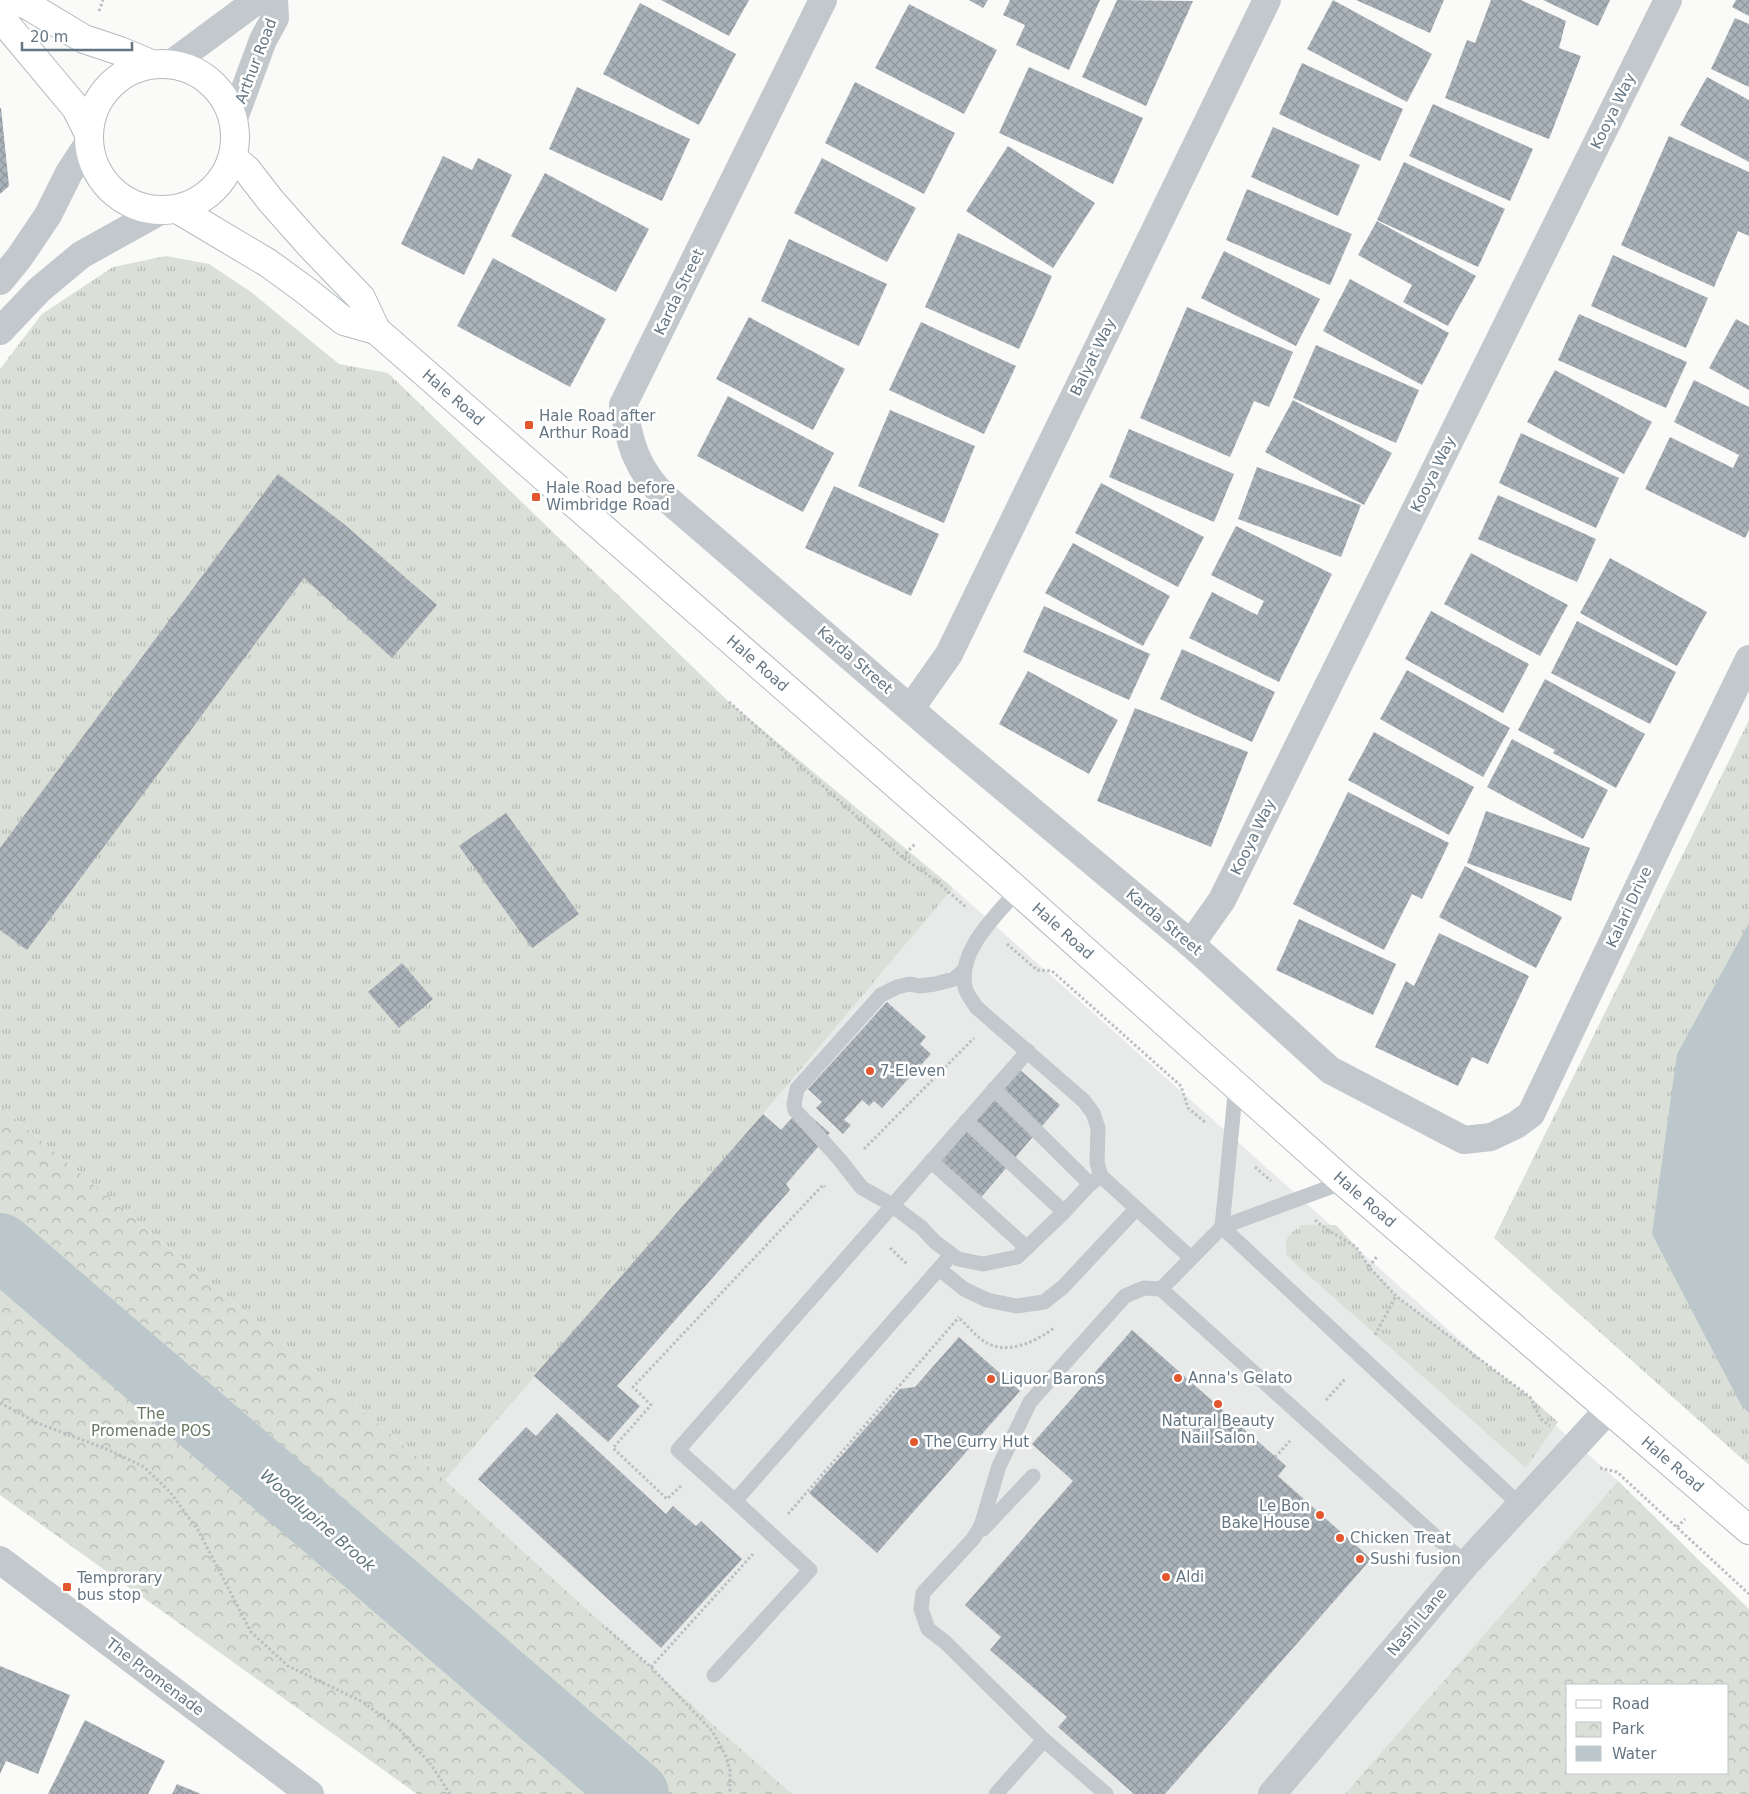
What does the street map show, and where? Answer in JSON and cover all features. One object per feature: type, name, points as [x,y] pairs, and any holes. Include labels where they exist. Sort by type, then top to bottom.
[{"type":"main road","points":[[0,17],[76,108],[88,138],[94,165],[104,184],[120,198],[139,207],[169,210],[197,202],[213,191],[225,176],[233,158],[234,121],[225,100],[211,82],[192,70],[161,64],[84,39],[28,6],[13,0]]},
{"type":"main road","points":[[88,138],[94,108],[108,87],[128,72],[161,64]]},
{"type":"main road","name":"Hale Road","points":[[233,158],[247,170],[271,201],[310,245],[361,298],[376,330],[1016,891],[1344,1182],[1749,1530]]},
{"type":"main road","name":"Hale Road","points":[[169,210],[268,263],[344,322],[376,330]]},
{"type":"street","name":"Arthur Road","points":[[161,64],[260,0]]},
{"type":"street","name":"Arthur Road","points":[[234,121],[263,40],[275,18],[274,0]]},
{"type":"street","name":"Karda Street","points":[[823,0],[623,405],[631,443],[642,468],[654,486],[666,498],[936,731],[1191,944],[1330,1070],[1464,1140],[1492,1137]]},
{"type":"street","name":"Balyat Way","points":[[911,708],[949,654],[1267,0]]},
{"type":"street","name":"Kooya Way","points":[[1191,944],[1222,900],[1668,0]]},
{"type":"street","points":[[0,281],[19,258],[48,215],[88,138]]},
{"type":"street","points":[[0,330],[39,290],[81,255],[169,210]]},
{"type":"street","name":"Kalari Drive","points":[[1492,1137],[1516,1125],[1531,1114],[1668,824],[1749,659]]},
{"type":"street","name":"Nashi Lane","points":[[1272,1794],[1466,1564],[1608,1410]]},
{"type":"street","name":"The Promenade","points":[[0,1560],[310,1794]]},
{"type":"lane","points":[[964,971],[954,980],[918,986],[910,984],[897,987],[881,996],[797,1089],[794,1104],[795,1110],[862,1188],[892,1205],[922,1228],[951,1255],[958,1259],[983,1264],[1017,1257],[1095,1180],[1097,1163],[1098,1128],[1093,1113],[1084,1101],[976,1007],[965,989],[964,971],[968,953],[1016,891]]},
{"type":"lane","points":[[714,1675],[810,1570],[678,1450],[1028,1052]]},
{"type":"lane","points":[[1222,1227],[1236,1085]]},
{"type":"lane","points":[[994,1089],[1095,1180],[1136,1209],[1191,1258]]},
{"type":"lane","points":[[966,1121],[1064,1212]]},
{"type":"lane","points":[[931,1161],[1026,1248]]},
{"type":"lane","points":[[1161,1289],[1222,1227],[1344,1182]]},
{"type":"lane","points":[[939,1269],[964,1290],[987,1300],[1016,1306],[1044,1302],[1063,1288],[1136,1209]]},
{"type":"lane","points":[[1222,1227],[1520,1505]]},
{"type":"lane","points":[[735,1501],[951,1255]]},
{"type":"lane","points":[[973,1539],[981,1526],[999,1466],[1030,1402],[1125,1296],[1144,1288],[1161,1289],[1466,1564]]},
{"type":"lane","points":[[1033,1476],[923,1593],[921,1609],[928,1629],[945,1642],[1044,1740],[1106,1794]]},
{"type":"lane","points":[[996,1794],[1044,1740]]},
{"type":"path","points":[[729,702],[902,858],[935,880],[1037,970],[1052,971],[1181,1086],[1188,1108],[1326,1229],[1356,1247],[1369,1267],[1396,1296],[1363,1358],[1275,1457]]},
{"type":"path","points":[[846,1168],[992,1020]]},
{"type":"path","points":[[651,1667],[771,1534],[959,1317]]},
{"type":"path","points":[[0,1402],[40,1424],[109,1450],[144,1467],[170,1492],[198,1530],[251,1632],[288,1666],[363,1702],[400,1730],[432,1766],[450,1794]]},
{"type":"path","points":[[606,1628],[651,1667],[712,1731],[725,1754],[730,1771],[730,1794]]},
{"type":"shaded area","points":[[953,888],[1618,1481],[1345,1794],[792,1794],[445,1480],[763,1114]]},
{"type":"green space","points":[[166,256],[209,264],[251,292],[339,364],[388,373],[729,702],[953,888],[763,1114],[445,1480],[0,1106],[0,369],[42,314],[113,267]]},
{"type":"green space","points":[[1749,720],[1749,1465],[1494,1238]]},
{"type":"green space","name":"The Promenade POS","points":[[0,1106],[445,1480],[792,1794],[417,1794],[0,1495]]},
{"type":"green space","points":[[1302,1225],[1336,1225],[1356,1247],[1369,1267],[1396,1296],[1530,1397],[1558,1422],[1526,1468],[1287,1256],[1286,1241]]},
{"type":"green space","points":[[1618,1481],[1749,1609],[1749,1794],[1345,1794]]},
{"type":"water","points":[[1749,923],[1749,1413],[1740,1403],[1652,1234],[1677,1054]]},
{"type":"building","points":[[661,0],[749,0],[729,36]]},
{"type":"building","points":[[969,0],[988,0],[983,8]]},
{"type":"building","points":[[1010,0],[1100,0],[1069,70],[1016,45],[1025,25],[1003,15]]},
{"type":"building","points":[[1117,0],[1193,1],[1146,106],[1082,77]]},
{"type":"building","points":[[1333,0],[1432,54],[1407,102],[1307,49]]},
{"type":"building","points":[[1356,0],[1444,0],[1430,33]]},
{"type":"building","points":[[1491,0],[1521,0],[1566,21],[1559,48],[1581,56],[1549,139],[1445,98],[1467,40],[1475,43]]},
{"type":"building","points":[[1543,0],[1610,0],[1598,26]]},
{"type":"building","points":[[1736,0],[1749,0],[1749,16],[1732,7]]},
{"type":"building","points":[[640,3],[736,54],[699,125],[603,74]]},
{"type":"building","points":[[909,4],[997,50],[964,114],[875,68]]},
{"type":"building","points":[[1735,18],[1749,24],[1749,87],[1711,69]]},
{"type":"building","points":[[1302,63],[1403,109],[1380,161],[1279,114]]},
{"type":"building","points":[[1029,67],[1143,118],[1113,184],[999,133]]},
{"type":"building","points":[[1707,77],[1749,100],[1749,162],[1680,125]]},
{"type":"building","points":[[855,82],[955,133],[924,194],[825,143]]},
{"type":"building","points":[[577,87],[690,139],[662,201],[549,149]]},
{"type":"building","points":[[1433,104],[1533,149],[1510,201],[1409,156]]},
{"type":"building","points":[[0,108],[9,186],[0,194]]},
{"type":"building","points":[[1273,127],[1360,165],[1338,216],[1251,177]]},
{"type":"building","points":[[1669,136],[1749,172],[1749,236],[1738,231],[1714,287],[1621,245]]},
{"type":"building","points":[[1008,146],[1095,203],[1053,268],[966,211]]},
{"type":"building","points":[[443,156],[472,170],[478,158],[512,175],[464,275],[401,244]]},
{"type":"building","points":[[822,158],[916,208],[887,262],[794,213]]},
{"type":"building","points":[[1404,162],[1505,209],[1478,267],[1377,220]]},
{"type":"building","points":[[545,173],[649,229],[616,292],[511,236]]},
{"type":"building","points":[[1247,189],[1352,234],[1330,285],[1226,240]]},
{"type":"building","points":[[1377,221],[1476,276],[1448,326],[1403,302],[1412,285],[1358,255]]},
{"type":"building","points":[[958,233],[1052,276],[1019,349],[925,307]]},
{"type":"building","points":[[789,239],[887,284],[859,346],[761,301]]},
{"type":"building","points":[[1224,251],[1320,299],[1296,346],[1201,298]]},
{"type":"building","points":[[1613,255],[1708,298],[1686,348],[1591,306]]},
{"type":"building","points":[[493,258],[606,319],[570,387],[457,326]]},
{"type":"building","points":[[1350,279],[1449,333],[1422,385],[1323,331]]},
{"type":"building","points":[[1187,307],[1293,352],[1269,407],[1254,401],[1230,457],[1140,418]]},
{"type":"building","points":[[1579,314],[1687,362],[1666,408],[1558,360]]},
{"type":"building","points":[[749,317],[845,369],[813,430],[716,379]]},
{"type":"building","points":[[1736,319],[1749,326],[1749,390],[1709,368]]},
{"type":"building","points":[[921,322],[1016,366],[984,434],[889,390]]},
{"type":"building","points":[[1316,345],[1419,390],[1396,443],[1293,398]]},
{"type":"building","points":[[1555,370],[1652,422],[1624,474],[1527,422]]},
{"type":"building","points":[[1694,380],[1749,407],[1749,530],[1745,538],[1645,489],[1670,437],[1733,468],[1739,455],[1674,422]]},
{"type":"building","points":[[728,396],[834,453],[803,512],[697,456]]},
{"type":"building","points":[[1293,400],[1392,453],[1364,505],[1265,452]]},
{"type":"building","points":[[890,410],[975,446],[944,523],[858,486]]},
{"type":"building","points":[[1129,429],[1234,474],[1214,522],[1109,477]]},
{"type":"building","points":[[1521,433],[1619,478],[1596,528],[1499,483]]},
{"type":"building","points":[[1257,467],[1361,505],[1341,557],[1238,519]]},
{"type":"building","points":[[278,474],[344,524],[437,605],[392,658],[304,578],[27,950],[0,930],[0,848]]},
{"type":"building","points":[[1101,483],[1204,537],[1178,587],[1075,533]]},
{"type":"building","points":[[834,486],[939,534],[911,596],[805,548]]},
{"type":"building","points":[[1498,495],[1596,539],[1577,582],[1478,539]]},
{"type":"building","points":[[1236,526],[1332,574],[1279,682],[1189,638],[1212,592],[1257,615],[1264,601],[1211,575]]},
{"type":"building","points":[[1073,543],[1170,596],[1143,646],[1045,593]]},
{"type":"building","points":[[1471,553],[1568,605],[1540,656],[1444,604]]},
{"type":"building","points":[[1610,558],[1707,612],[1677,666],[1580,613]]},
{"type":"building","points":[[1044,606],[1150,654],[1129,700],[1023,652]]},
{"type":"building","points":[[1431,611],[1529,664],[1503,713],[1405,659]]},
{"type":"building","points":[[1577,621],[1676,672],[1650,724],[1551,673]]},
{"type":"building","points":[[1182,649],[1275,692],[1252,742],[1160,699]]},
{"type":"building","points":[[1407,670],[1510,728],[1483,777],[1380,719]]},
{"type":"building","points":[[1028,671],[1118,720],[1089,774],[999,724]]},
{"type":"building","points":[[1545,679],[1645,734],[1616,788],[1553,753],[1555,750],[1518,730]]},
{"type":"building","points":[[1135,708],[1248,752],[1211,847],[1097,801]]},
{"type":"building","points":[[1374,732],[1474,787],[1449,835],[1348,780]]},
{"type":"building","points":[[1512,739],[1608,790],[1583,839],[1487,787]]},
{"type":"building","points":[[1348,792],[1449,843],[1422,899],[1412,894],[1384,950],[1293,904]]},
{"type":"building","points":[[1486,811],[1590,848],[1571,901],[1467,863]]},
{"type":"building","points":[[506,813],[579,914],[532,948],[459,846]]},
{"type":"building","points":[[1465,866],[1562,917],[1536,968],[1439,917]]},
{"type":"building","points":[[1299,919],[1396,964],[1373,1015],[1276,970]]},
{"type":"building","points":[[1439,933],[1529,976],[1488,1064],[1472,1057],[1458,1086],[1375,1047],[1406,981],[1414,986]]},
{"type":"building","points":[[402,963],[433,999],[399,1028],[368,992]]},
{"type":"building","name":"7-Eleven","points":[[887,1002],[926,1037],[920,1044],[931,1054],[882,1108],[874,1101],[869,1106],[862,1100],[844,1120],[851,1125],[843,1134],[816,1108],[822,1102],[808,1089]]},
{"type":"building","points":[[1019,1069],[1060,1105],[973,1207],[931,1171]]},
{"type":"building","points":[[801,1108],[830,1133],[786,1184],[790,1190],[617,1386],[640,1406],[608,1442],[534,1376],[763,1114],[781,1130]]},
{"type":"building","points":[[1132,1330],[1286,1466],[1278,1476],[1371,1559],[1165,1794],[1134,1794],[1058,1727],[1067,1717],[990,1650],[1001,1637],[965,1605],[1073,1481],[1032,1444]]},
{"type":"building","name":"The Curry Hut","points":[[959,1337],[1020,1391],[877,1553],[809,1493],[900,1389],[915,1387]]},
{"type":"building","points":[[557,1413],[666,1514],[673,1506],[696,1526],[701,1521],[742,1559],[661,1648],[478,1479],[526,1427],[536,1436]]},
{"type":"building","points":[[0,1666],[70,1695],[38,1774],[6,1761],[0,1774]]},
{"type":"building","points":[[85,1720],[165,1761],[148,1794],[48,1794]]},
{"type":"building","points":[[177,1784],[201,1794],[172,1794]]},
{"type":"waterway","name":"Woodlupine Brook","points":[[0,1246],[636,1794]]},
{"type":"place","name":"Hale Road after Arthur Road","points":[[529,425]]},
{"type":"place","name":"Hale Road before Wimbridge Road","points":[[536,497]]},
{"type":"place","name":"7-Eleven","points":[[870,1071]]},
{"type":"place","name":"Anna's Gelato","points":[[1178,1378]]},
{"type":"place","name":"Liquor Barons","points":[[991,1379]]},
{"type":"place","name":"Natural Beauty Nail Salon","points":[[1218,1404]]},
{"type":"place","name":"The Curry Hut","points":[[914,1442]]},
{"type":"place","name":"Le Bon Bake House","points":[[1320,1515]]},
{"type":"place","name":"Chicken Treat","points":[[1340,1538]]},
{"type":"place","name":"Sushi fusion","points":[[1360,1559]]},
{"type":"place","name":"Aldi","points":[[1166,1577]]},
{"type":"place","name":"Temprorary bus stop","points":[[67,1587]]}]
